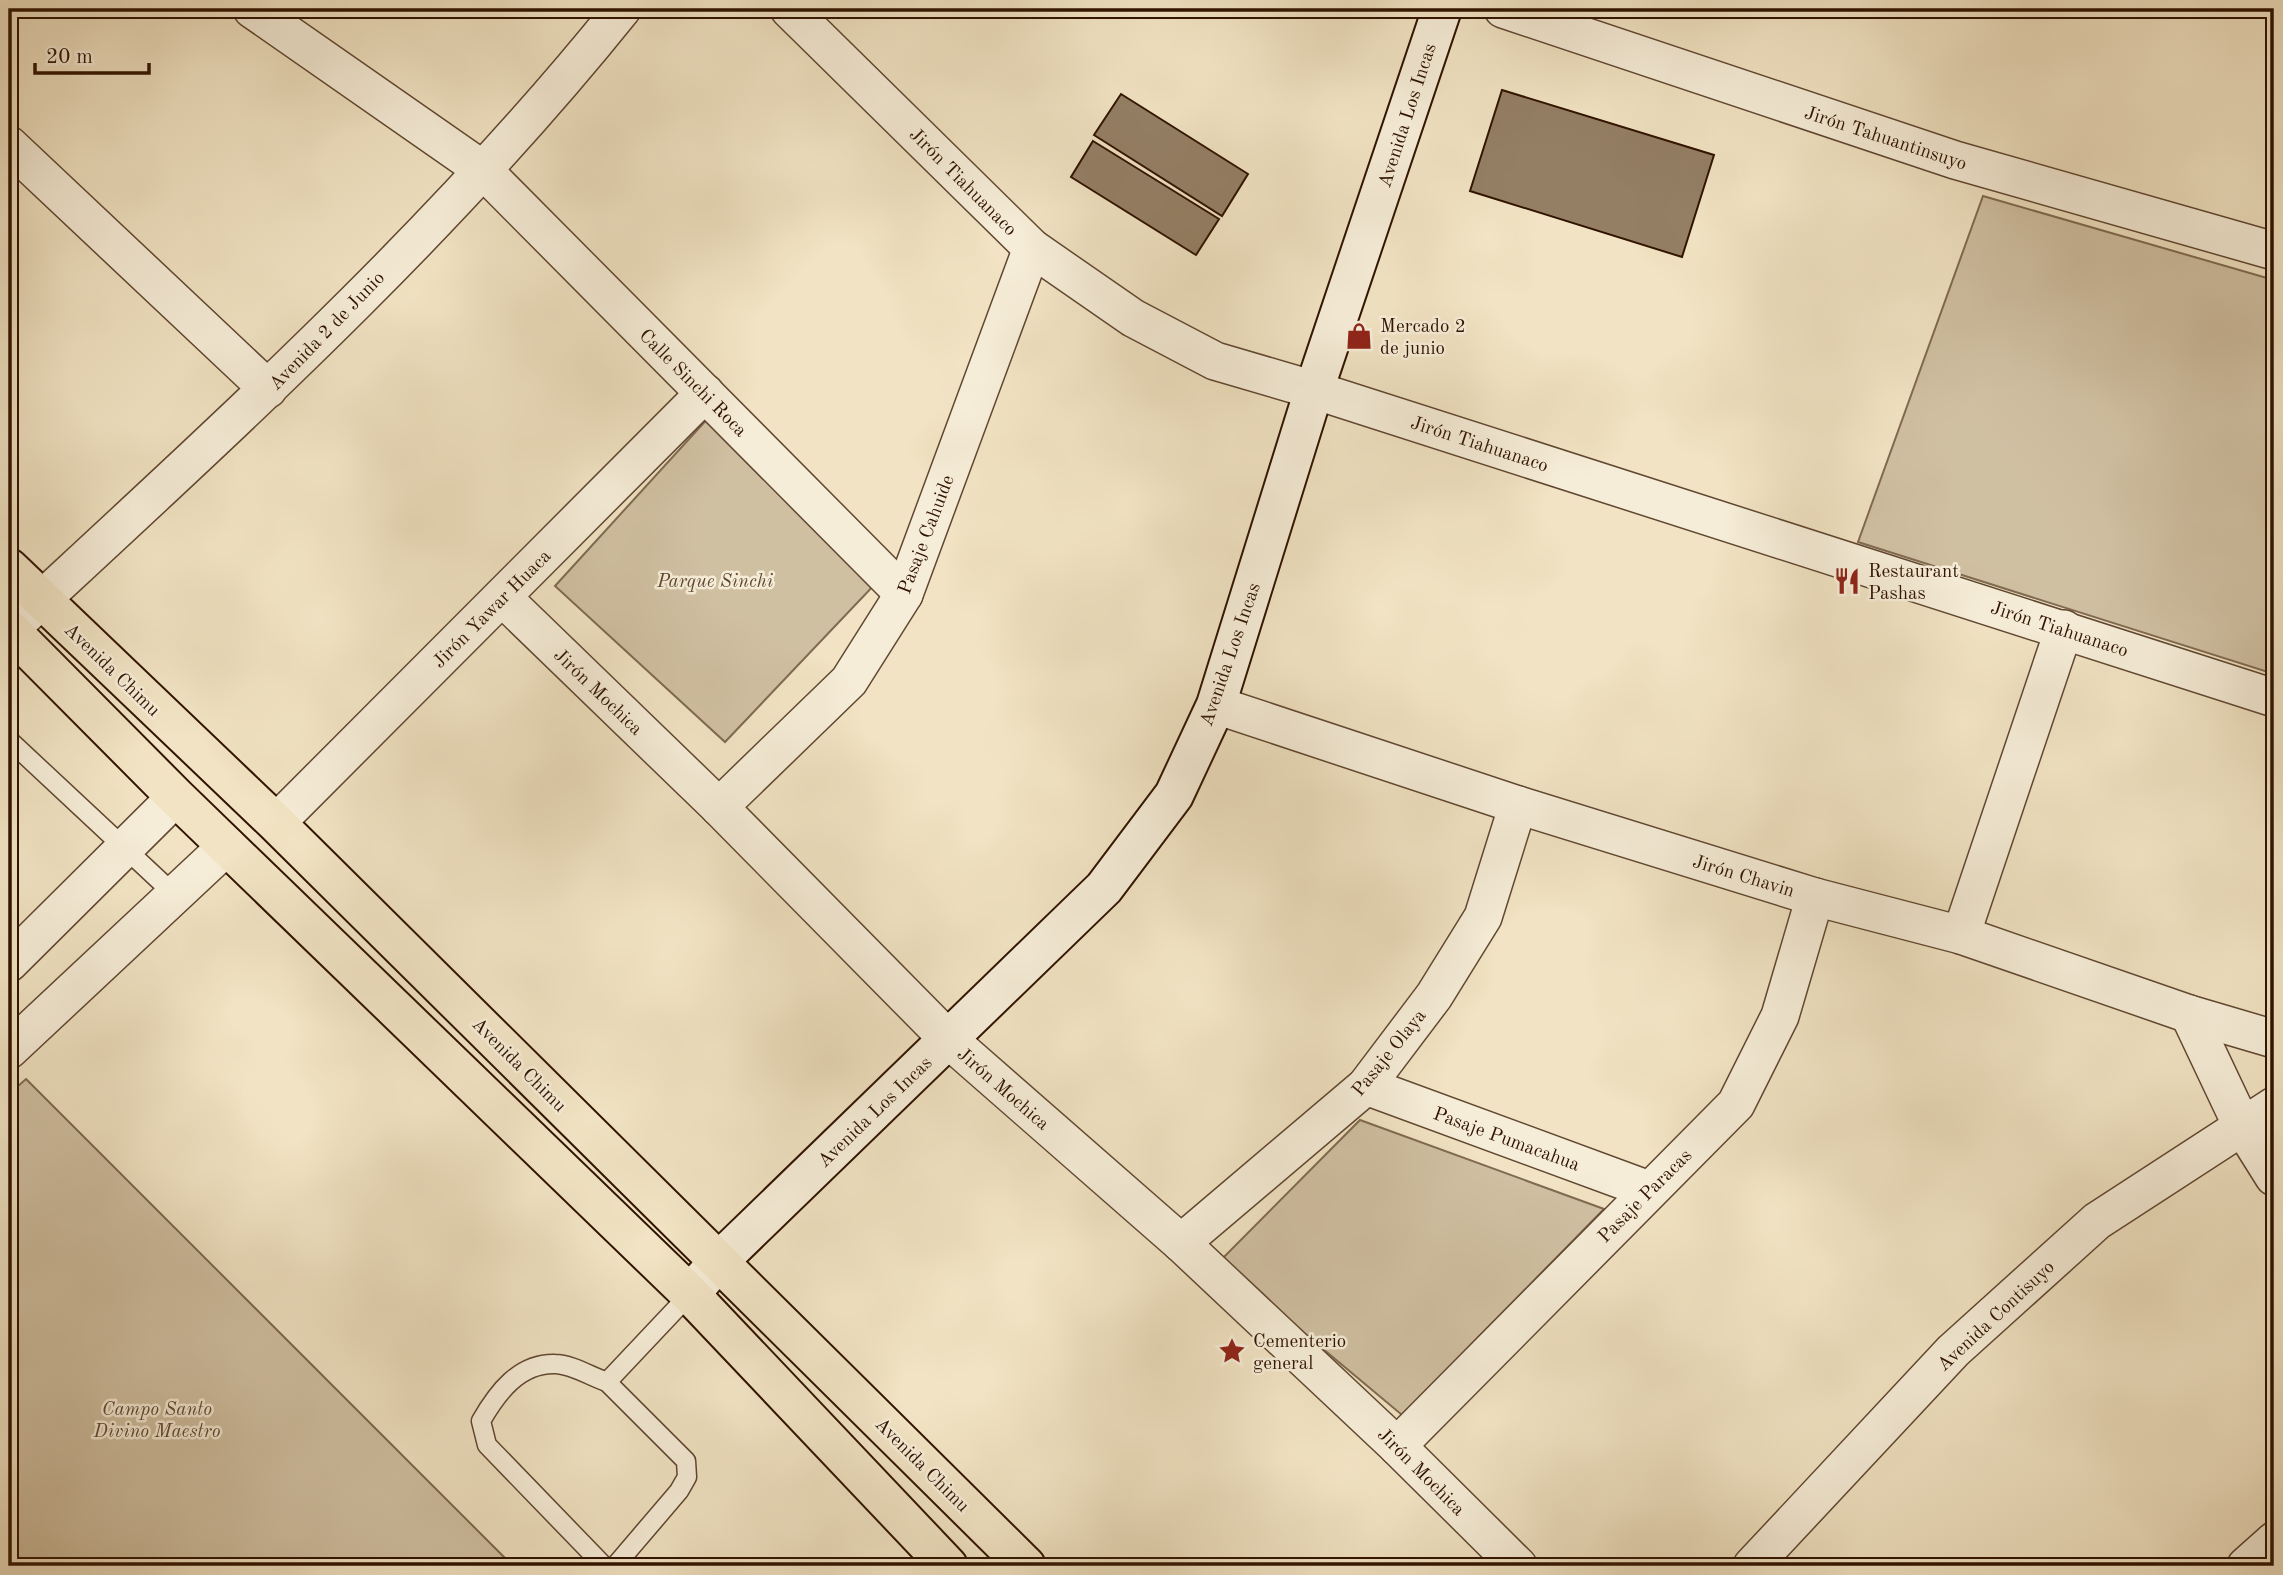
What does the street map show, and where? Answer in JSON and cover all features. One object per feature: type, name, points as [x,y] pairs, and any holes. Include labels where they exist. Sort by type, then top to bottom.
[{"type":"main road","name":"Avenida Chimu","points":[[9,568],[276,822],[1026,1566]]},
{"type":"main road","points":[[9,630],[176,797],[691,1294],[948,1566]]},
{"type":"street","name":"Calle Sinchi Roca","points":[[252,9],[483,170],[904,594]]},
{"type":"street","name":"Avenida 2 de Junio","points":[[9,630],[268,389],[483,170],[621,9]]},
{"type":"street","name":"Jirón Tiahuanaco","points":[[789,9],[1032,248],[1133,318],[1215,361],[1314,390],[2274,698]]},
{"type":"street","name":"Avenida Los Incas","points":[[691,1294],[719,1261],[1104,888],[1174,794],[1216,705],[1314,390],[1442,9]]},
{"type":"street","name":"Jirón Tahuantinsuyo","points":[[1503,9],[1955,160],[2274,251]]},
{"type":"street","points":[[9,145],[268,389]]},
{"type":"street","name":"Pasaje Cahuide","points":[[719,807],[849,681],[904,594],[1032,248]]},
{"type":"street","name":"Jirón Yawar Huaca","points":[[276,822],[705,393]]},
{"type":"street","name":"Jirón Mochica","points":[[502,597],[719,807],[948,1039],[1181,1243],[1397,1446],[1517,1566]]},
{"type":"street","points":[[1961,935],[2064,629]]},
{"type":"street","name":"Jirón Chavin","points":[[1216,705],[1518,805],[1815,897],[1961,935],[2189,1014],[2274,1039]]},
{"type":"street","points":[[9,963],[176,797]]},
{"type":"street","name":"Pasaje Olaya","points":[[1181,1243],[1366,1086],[1434,996],[1483,917],[1518,805]]},
{"type":"street","points":[[9,1049],[227,846]]},
{"type":"street","name":"Pasaje Paracas","points":[[1397,1446],[1736,1104],[1780,1016],[1815,897]]},
{"type":"street","points":[[2189,1014],[2242,1126],[2274,1177]]},
{"type":"street","name":"Pasaje Pumacahua","points":[[1366,1086],[1649,1191]]},
{"type":"street","name":"Avenida Contisuyo","points":[[1752,1566],[1953,1351],[2097,1221],[2274,1106]]},
{"type":"street","points":[[2246,1566],[2274,1541]]},
{"type":"lane","points":[[9,740],[174,895]]},
{"type":"lane","points":[[607,1382],[691,1294]]},
{"type":"lane","points":[[604,1566],[487,1444],[481,1420],[493,1399],[517,1374],[556,1363],[607,1382],[686,1461],[687,1477],[679,1491],[615,1566]]},
{"type":"green space","points":[[1983,196],[2274,280],[2274,674],[1858,542]]},
{"type":"green space","name":"Parque Sinchi","points":[[710,416],[877,582],[725,742],[555,586]]},
{"type":"green space","name":"Campo Santo Divino Maestro","points":[[26,1079],[513,1566],[9,1566],[9,1094]]},
{"type":"green space","points":[[1360,1120],[1604,1209],[1402,1415],[1219,1262]]},
{"type":"building","points":[[1502,90],[1714,155],[1682,257],[1470,191]]},
{"type":"building","points":[[1121,94],[1248,174],[1222,216],[1094,135]]},
{"type":"building","points":[[1093,141],[1219,219],[1196,255],[1071,177]]},
{"type":"place","name":"Mercado 2 de junio","points":[[1359,336]]},
{"type":"place","name":"Restaurant Pashas","points":[[1847,581]]},
{"type":"place","name":"Cementerio general","points":[[1232,1351]]}]
